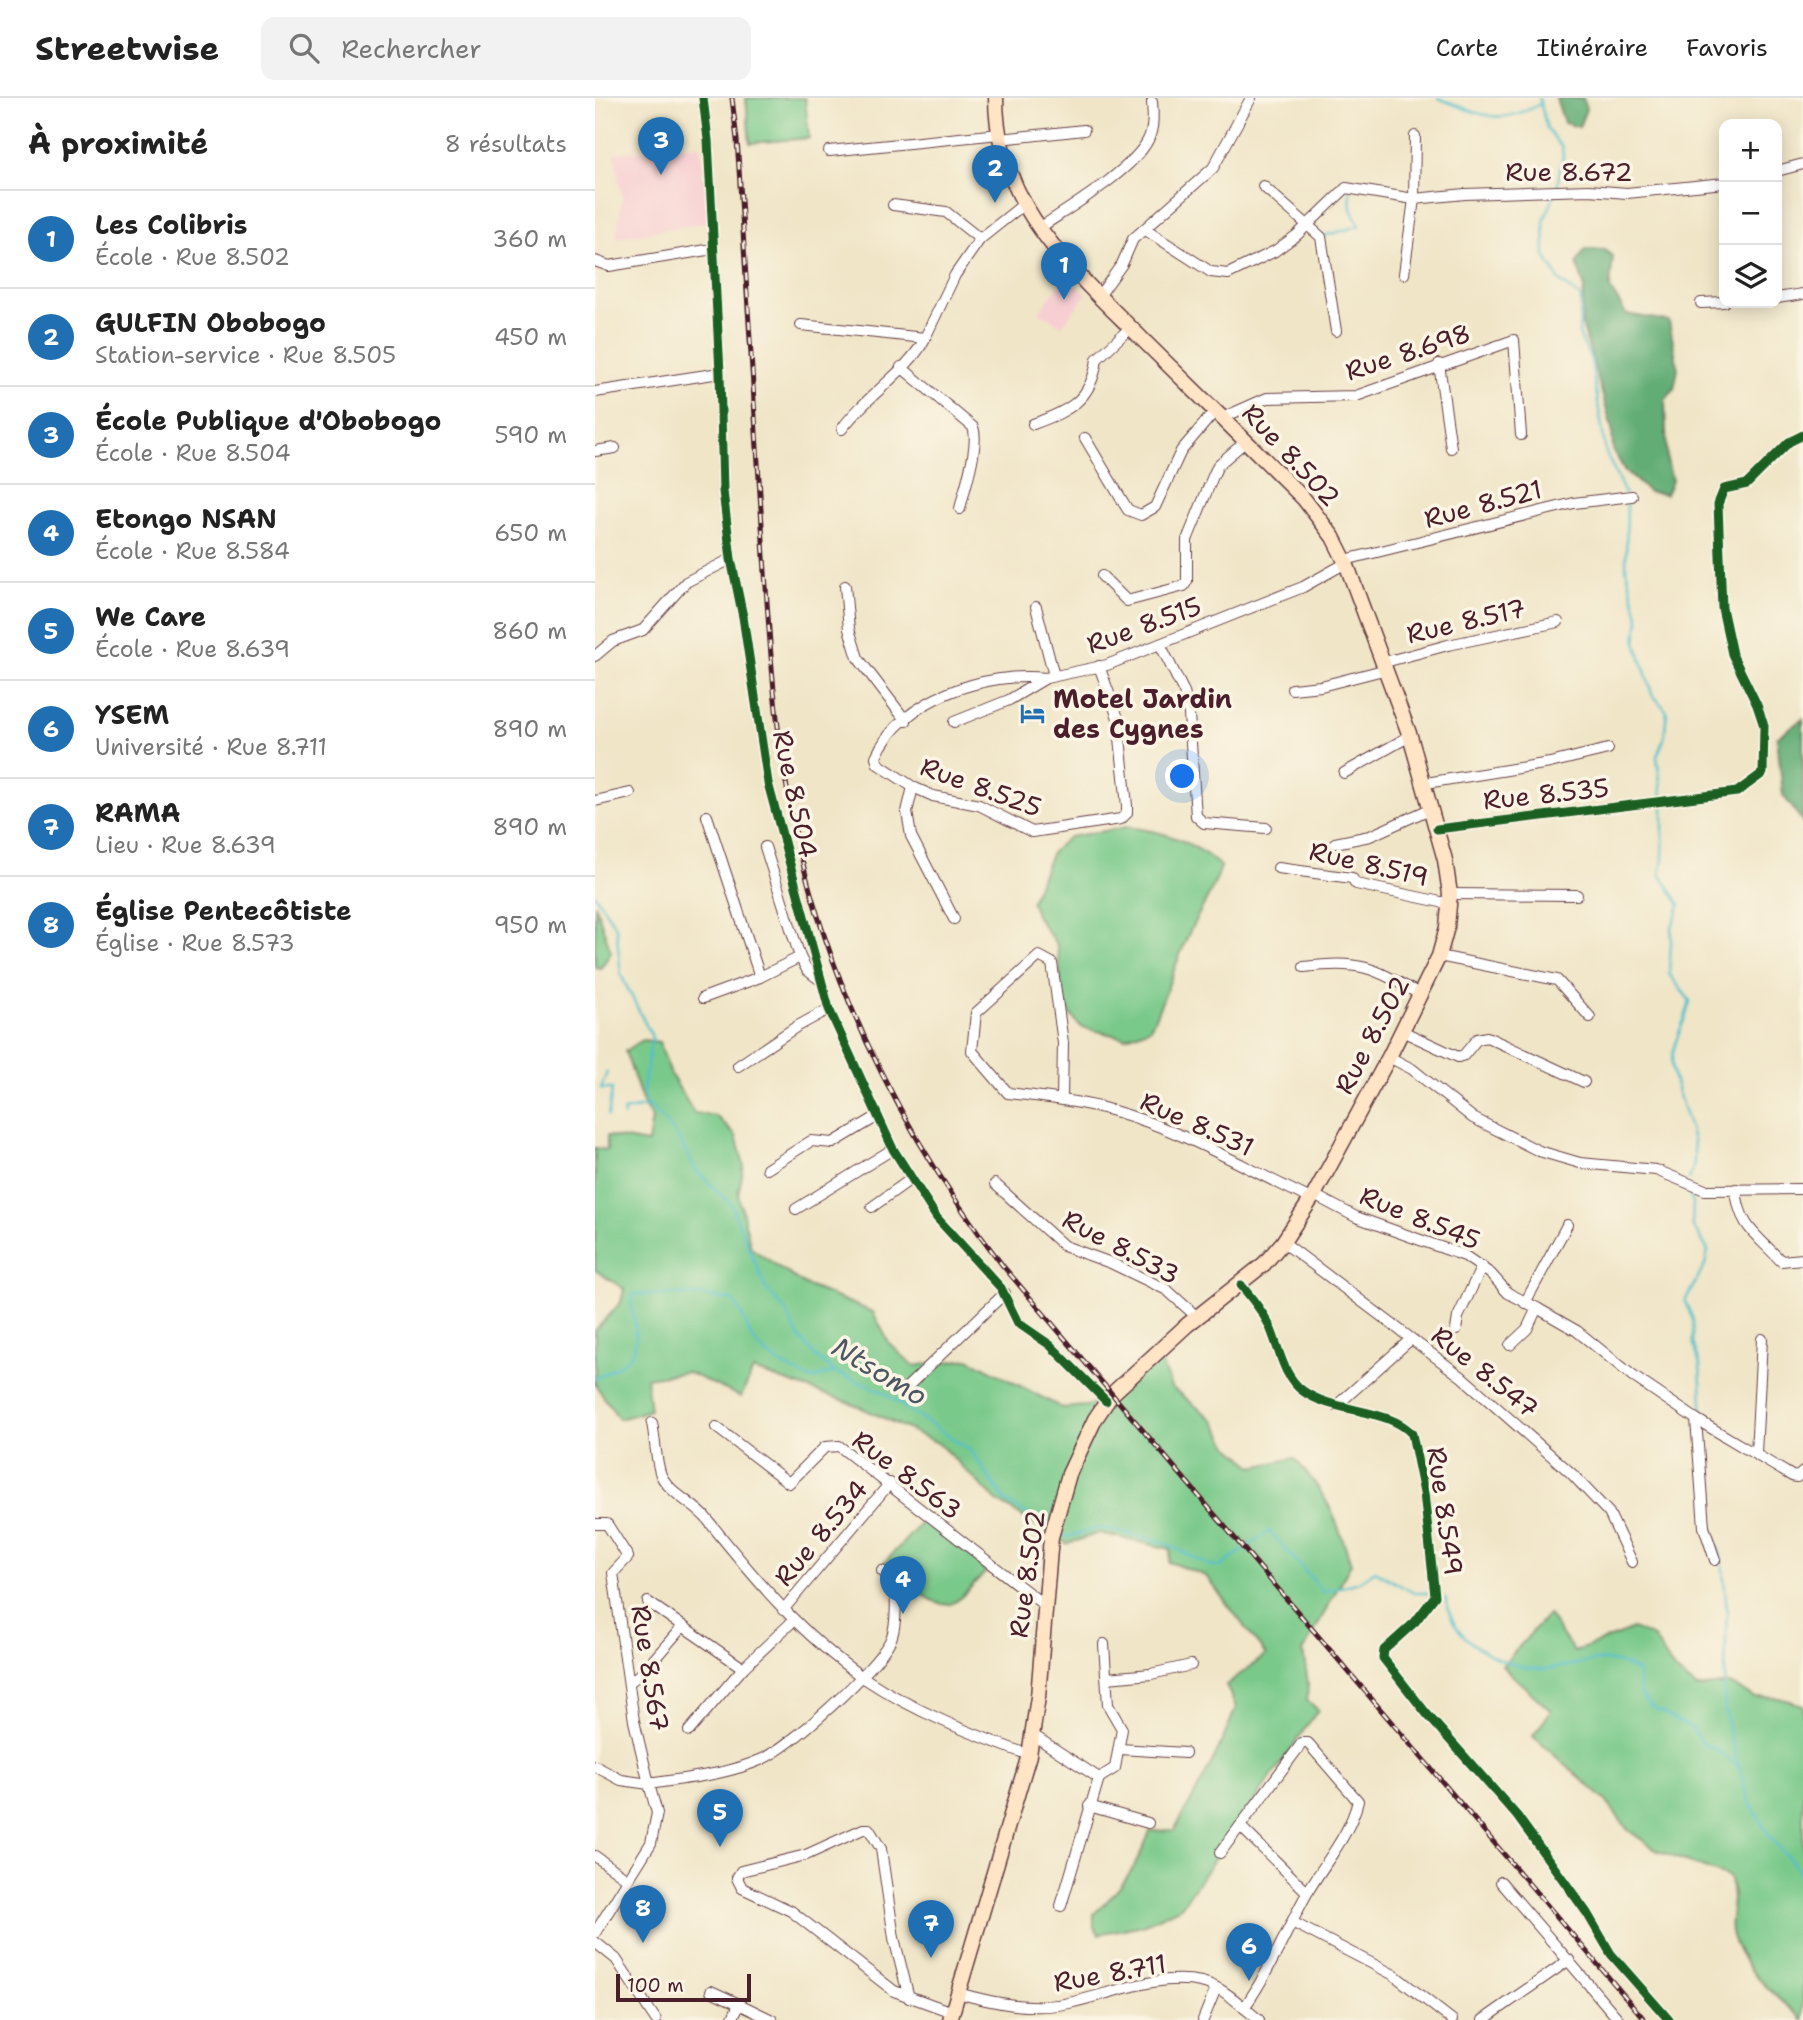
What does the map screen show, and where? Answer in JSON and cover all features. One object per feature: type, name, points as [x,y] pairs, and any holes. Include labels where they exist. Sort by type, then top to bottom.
[{"type":"main road","name":"Rue 8.502","points":[[951,2016],[1029,1755],[1051,1537],[1069,1474],[1106,1401],[1156,1351],[1241,1285],[1283,1242],[1313,1197],[1440,957],[1450,899],[1426,783],[1386,666],[1333,537],[1304,499],[1099,296],[1041,227],[1024,204],[1007,166],[1000,137],[996,98]]},
{"type":"street","name":"Rue 8.504","points":[[703,98],[720,373],[723,491],[730,559],[743,617],[768,783],[829,1009],[893,1149],[937,1218],[1005,1293],[1018,1323],[1050,1345],[1106,1401]]},
{"type":"street","points":[[1099,296],[1122,264],[1133,239],[1213,168],[1251,98]]},
{"type":"street","points":[[1041,227],[1101,186],[1148,141],[1153,120],[1152,102]]},
{"type":"street","points":[[829,151],[1084,130]]},
{"type":"street","points":[[1404,274],[1414,199],[1415,136]]},
{"type":"street","points":[[1782,170],[1803,164]]},
{"type":"street","name":"Rue 8.672","points":[[1307,225],[1346,188],[1414,199],[1465,194],[1589,190],[1627,193],[1719,184]]},
{"type":"street","name":"Rue 8.698","points":[[1263,186],[1321,237],[1336,331]]},
{"type":"street","points":[[842,429],[859,406],[921,346],[955,275],[981,239],[1024,204]]},
{"type":"street","points":[[893,205],[946,212],[981,239]]},
{"type":"street","points":[[1143,229],[1211,272],[1222,274],[1275,251],[1307,225]]},
{"type":"street","points":[[595,261],[601,265],[622,265],[713,249]]},
{"type":"street","points":[[1782,297],[1803,294]]},
{"type":"street","points":[[1701,303],[1719,302]]},
{"type":"street","points":[[801,325],[925,338]]},
{"type":"street","points":[[1033,424],[1067,411],[1095,380],[1097,359],[1131,327]]},
{"type":"street","name":"Rue 8.698","points":[[1219,414],[1267,398],[1356,396],[1439,364],[1514,340],[1521,435]]},
{"type":"street","points":[[1439,364],[1451,448]]},
{"type":"street","points":[[901,367],[973,427],[975,438],[960,509]]},
{"type":"street","points":[[595,392],[720,373]]},
{"type":"street","points":[[1084,438],[1128,509],[1141,515],[1155,507],[1181,451],[1219,414]]},
{"type":"street","name":"Rue 8.535","points":[[1437,829],[1737,792],[1763,773],[1766,754],[1764,726],[1757,705],[1732,654],[1722,608],[1718,503],[1724,489],[1747,484],[1768,460],[1789,442],[1803,435]]},
{"type":"street","points":[[1102,576],[1127,601],[1184,586],[1187,581],[1187,540],[1218,465],[1246,441]]},
{"type":"street","points":[[595,451],[615,448]]},
{"type":"street","name":"Rue 8.521","points":[[1345,562],[1574,503],[1632,496]]},
{"type":"street","points":[[595,656],[613,641],[643,630],[686,582],[730,559]]},
{"type":"street","name":"Rue 8.515","points":[[954,722],[1009,700],[1050,677],[1100,666],[1303,587],[1345,562]]},
{"type":"street","points":[[845,586],[849,629],[857,658],[906,721]]},
{"type":"street","points":[[1036,607],[1050,677]]},
{"type":"street","name":"Rue 8.517","points":[[1386,666],[1448,645],[1558,622]]},
{"type":"street","points":[[1160,644],[1184,692],[1189,714],[1196,816],[1204,823],[1266,828]]},
{"type":"street","name":"Rue 8.525","points":[[1050,677],[1007,677],[934,698],[906,721],[880,749],[876,757],[878,764],[913,787],[933,796],[979,805],[1032,832],[1121,819],[1127,813],[1127,806],[1118,718],[1100,666]]},
{"type":"street","points":[[1292,689],[1321,686],[1386,666]]},
{"type":"street","points":[[1344,774],[1410,736]]},
{"type":"street","points":[[1426,783],[1550,762],[1608,749]]},
{"type":"street","points":[[913,787],[907,812],[911,836],[954,919]]},
{"type":"street","points":[[595,801],[630,793]]},
{"type":"street","points":[[1335,842],[1370,836],[1432,808]]},
{"type":"street","points":[[707,816],[760,977]]},
{"type":"street","points":[[765,847],[800,957],[807,970],[821,981]]},
{"type":"street","name":"Rue 8.519","points":[[1278,868],[1352,878],[1356,884],[1369,887],[1450,899],[1577,895]]},
{"type":"street","name":"Rue 8.531","points":[[1062,1098],[1063,1043],[1052,963],[1039,956],[977,1013],[972,1051],[1008,1093],[1062,1098],[1116,1111],[1181,1137],[1313,1197]]},
{"type":"street","points":[[703,998],[760,977],[800,957]]},
{"type":"street","points":[[1440,957],[1557,980],[1590,1017]]},
{"type":"street","points":[[1304,968],[1359,964],[1370,967],[1421,995]]},
{"type":"street","points":[[738,1066],[796,1027],[829,1009]]},
{"type":"street","points":[[1402,1031],[1458,1057],[1464,1055],[1477,1039],[1487,1037],[1584,1082]]},
{"type":"street","points":[[1389,1056],[1412,1069],[1473,1118],[1539,1151],[1580,1163],[1670,1174],[1705,1189],[1803,1189]]},
{"type":"street","points":[[767,1169],[811,1141],[833,1143],[878,1116]]},
{"type":"street","points":[[796,1209],[893,1149]]},
{"type":"street","points":[[872,1207],[911,1179]]},
{"type":"street","name":"Rue 8.533","points":[[995,1184],[1064,1246],[1111,1263],[1167,1290],[1197,1317]]},
{"type":"street","points":[[1736,1189],[1738,1210],[1744,1222],[1781,1261],[1803,1259]]},
{"type":"street","name":"Rue 8.545","points":[[1313,1197],[1356,1217],[1431,1242],[1482,1266],[1508,1293],[1577,1331],[1634,1377],[1696,1419],[1791,1476],[1803,1472]]},
{"type":"street","points":[[1525,1303],[1567,1225]]},
{"type":"street","name":"Rue 8.547","points":[[1283,1242],[1462,1377],[1571,1473],[1609,1513],[1632,1562]]},
{"type":"street","points":[[1456,1330],[1458,1317],[1482,1266]]},
{"type":"street","name":"Rue 8.549","points":[[1241,1285],[1269,1325],[1289,1376],[1308,1394],[1336,1406],[1399,1423],[1412,1434],[1436,1586],[1432,1603],[1384,1650],[1383,1658],[1390,1671],[1517,1816],[1587,1913],[1611,1954],[1669,2020]]},
{"type":"street","points":[[904,1390],[1005,1293]]},
{"type":"street","points":[[1510,1345],[1527,1329],[1537,1308]]},
{"type":"street","points":[[1336,1406],[1411,1339]]},
{"type":"street","points":[[1756,1453],[1762,1339]]},
{"type":"street","points":[[1696,1419],[1704,1527],[1715,1560]]},
{"type":"street","points":[[652,1423],[660,1473],[664,1481],[706,1517],[794,1620],[863,1677],[932,1716],[1029,1755]]},
{"type":"street","name":"Rue 8.563","points":[[716,1427],[789,1483],[825,1447],[839,1446],[1044,1605]]},
{"type":"street","name":"Rue 8.534","points":[[783,1609],[890,1483]]},
{"type":"street","name":"Rue 8.567","points":[[595,1524],[607,1524],[628,1557],[613,1573],[631,1681],[634,1721],[657,1813],[657,1827],[651,1843],[595,1933]]},
{"type":"street","points":[[595,1766],[621,1780],[649,1784],[720,1772],[759,1761],[784,1747],[863,1677],[891,1636],[895,1582],[882,1571]]},
{"type":"street","points":[[647,1602],[743,1668]]},
{"type":"street","points":[[689,1731],[743,1668],[794,1620]]},
{"type":"street","points":[[631,1681],[643,1672],[683,1626]]},
{"type":"street","points":[[1061,1906],[1099,1778],[1115,1768],[1120,1749],[1122,1729],[1108,1705],[1104,1644]]},
{"type":"street","points":[[1107,1678],[1151,1674],[1191,1665]]},
{"type":"street","points":[[1033,1735],[1099,1778]]},
{"type":"street","points":[[1220,1853],[1298,1746],[1308,1743],[1358,1801],[1341,1842],[1307,1892],[1280,1942],[1271,1968],[1244,2008]]},
{"type":"street","points":[[1120,1749],[1185,1753]]},
{"type":"street","points":[[1089,1807],[1148,1823]]},
{"type":"street","points":[[1240,1826],[1307,1892]]},
{"type":"street","points":[[909,1998],[894,1938],[881,1849],[869,1829],[863,1829],[806,1855],[741,1871],[737,1878],[742,1888],[791,1911],[874,1978],[909,1998],[951,2016]]},
{"type":"street","points":[[595,1856],[627,1879]]},
{"type":"street","points":[[1501,1882],[1619,2020]]},
{"type":"street","points":[[1292,1922],[1394,1975],[1452,2020]]},
{"type":"street","points":[[595,1942],[616,1959],[656,2020]]},
{"type":"street","points":[[1483,2020],[1569,1961]]},
{"type":"street","name":"Rue 8.711","points":[[958,1993],[990,2002],[1050,2006],[1168,1981],[1202,1983],[1216,1988],[1259,2020]]},
{"type":"street","points":[[1203,2020],[1216,1988]]},
{"type":"street","points":[[711,1992],[772,2020]]},
{"type":"street","points":[[732,2020],[739,2004]]},
{"type":"shaded area","points":[[700,145],[709,222],[616,238],[622,197],[614,153]]},
{"type":"shaded area","points":[[1066,276],[1086,294],[1062,326],[1039,312]]},
{"type":"green space","points":[[746,98],[805,98],[809,138],[750,143]]},
{"type":"green space","points":[[1556,98],[1583,98],[1586,109],[1579,127],[1564,123]]},
{"type":"green space","points":[[1585,249],[1605,250],[1613,257],[1610,288],[1626,314],[1669,321],[1678,369],[1674,389],[1665,400],[1667,460],[1672,481],[1666,494],[1649,492],[1625,471],[1613,450],[1612,428],[1582,324],[1584,286],[1577,263]]},
{"type":"green space","points":[[1803,719],[1803,822],[1783,795],[1777,737]]},
{"type":"green space","points":[[1127,827],[1153,831],[1189,844],[1221,867],[1185,943],[1150,1028],[1125,1038],[1081,1027],[1070,1014],[1062,995],[1057,945],[1037,917],[1031,901],[1052,852],[1069,837]]},
{"type":"green space","points":[[595,904],[611,952],[601,968],[595,967]]},
{"type":"green space","points":[[643,1040],[659,1042],[671,1075],[694,1113],[716,1116],[736,1136],[744,1166],[738,1194],[751,1248],[805,1285],[873,1312],[889,1343],[913,1366],[969,1359],[1062,1408],[1086,1406],[1109,1399],[1156,1351],[1171,1387],[1215,1421],[1228,1445],[1254,1467],[1294,1458],[1323,1495],[1351,1564],[1303,1652],[1308,1683],[1307,1700],[1318,1710],[1181,1907],[1143,1925],[1099,1934],[1094,1926],[1094,1914],[1128,1877],[1150,1831],[1174,1830],[1200,1785],[1236,1707],[1226,1685],[1266,1655],[1206,1576],[1169,1562],[1171,1549],[1099,1533],[1067,1544],[997,1501],[938,1443],[851,1403],[753,1370],[741,1397],[687,1372],[646,1378],[650,1410],[619,1419],[595,1384],[595,1331],[621,1302],[624,1289],[595,1270],[595,1148],[607,1150],[607,1136],[648,1143],[652,1118],[644,1106],[625,1051]]},
{"type":"green space","points":[[922,1522],[981,1562],[985,1573],[953,1603],[946,1605],[928,1598],[885,1562]]},
{"type":"green space","points":[[1548,1614],[1574,1652],[1633,1629],[1654,1638],[1674,1670],[1697,1688],[1730,1684],[1754,1697],[1779,1698],[1803,1705],[1803,2020],[1762,1982],[1737,1948],[1730,1923],[1733,1895],[1729,1877],[1658,1851],[1628,1830],[1606,1801],[1533,1736],[1551,1711],[1502,1666]]},
{"type":"waterway","points":[[1438,98],[1477,113],[1500,117],[1540,104]]},
{"type":"waterway","points":[[1539,98],[1547,129],[1562,148],[1563,156],[1556,192],[1544,221],[1545,256],[1560,281],[1581,298],[1579,334],[1591,360],[1606,453],[1625,494]]},
{"type":"waterway","points":[[1324,236],[1359,226],[1351,209],[1350,190]]},
{"type":"waterway","points":[[1627,501],[1626,569],[1639,619],[1636,642],[1652,694],[1667,711],[1664,739],[1657,756],[1662,799]]},
{"type":"waterway","points":[[1663,806],[1663,860],[1660,874],[1680,905],[1672,927],[1669,974],[1690,1001],[1675,1043],[1672,1061],[1675,1082],[1692,1138],[1693,1166],[1689,1179]]},
{"type":"waterway","name":"Ntsomo","points":[[595,895],[616,927],[621,975],[652,1037],[643,1090],[647,1103],[676,1134],[696,1170],[731,1204],[766,1289],[785,1310],[798,1336],[816,1357],[835,1372],[881,1391],[971,1451],[1005,1501],[1048,1526]]},
{"type":"waterway","points":[[607,1072],[601,1089],[612,1089],[608,1116]]},
{"type":"waterway","points":[[624,1117],[623,1111],[649,1106]]},
{"type":"waterway","points":[[1686,1185],[1693,1203],[1692,1225],[1708,1250],[1705,1265],[1685,1301],[1693,1320],[1693,1342],[1700,1365],[1703,1422]]},
{"type":"waterway","points":[[595,1379],[617,1367],[634,1349],[636,1340],[631,1305],[634,1294],[699,1295],[733,1300],[755,1342],[776,1361],[811,1379],[835,1372]]},
{"type":"waterway","points":[[1703,1445],[1709,1474],[1710,1523],[1722,1560],[1727,1610],[1724,1701],[1728,1729],[1749,1801],[1770,1837],[1798,1869],[1803,1882]]},
{"type":"waterway","name":"Ntsomo","points":[[1057,1531],[1067,1537],[1098,1528],[1115,1530],[1163,1542],[1209,1565],[1220,1567],[1270,1531],[1323,1592],[1359,1582],[1375,1571],[1414,1593],[1433,1593]]},
{"type":"waterway","points":[[1439,1596],[1446,1599],[1452,1618],[1471,1642],[1507,1662],[1544,1669],[1603,1660],[1626,1665],[1638,1672],[1641,1696],[1652,1707],[1693,1729],[1703,1744],[1714,1748],[1740,1768]]},
{"type":"railway","points":[[732,98],[770,647],[784,768],[799,848],[814,905],[833,960],[879,1068],[936,1170],[1003,1266],[1645,2020]]},
{"type":"cycle path","points":[[703,98],[708,140],[720,373],[723,491],[731,559],[743,617],[768,783],[829,1009],[893,1149],[937,1218],[1001,1288],[1018,1323],[1050,1345],[1106,1401]]},
{"type":"cycle path","points":[[1437,829],[1737,792],[1763,773],[1764,726],[1757,705],[1732,654],[1722,608],[1718,504],[1724,489],[1747,484],[1789,442],[1803,435]]},
{"type":"cycle path","points":[[1241,1285],[1263,1314],[1286,1369],[1296,1385],[1315,1398],[1389,1419],[1412,1434],[1424,1493],[1435,1596],[1415,1622],[1384,1650],[1383,1658],[1426,1713],[1517,1816],[1587,1913],[1611,1954],[1669,2020]]},
{"type":"place","name":"École Publique d'Obobogo","points":[[661,175]]},
{"type":"place","name":"GULFIN Obobogo","points":[[995,203]]},
{"type":"place","name":"Les Colibris","points":[[1064,300]]},
{"type":"place","name":"Motel Jardin des Cygnes","points":[[1033,714]]},
{"type":"place","name":"Etongo NSAN","points":[[903,1614]]},
{"type":"place","name":"We Care","points":[[720,1847]]},
{"type":"place","name":"Église Pentecôtiste","points":[[643,1943]]},
{"type":"place","name":"RAMA","points":[[931,1958]]},
{"type":"place","name":"YSEM","points":[[1249,1981]]}]
